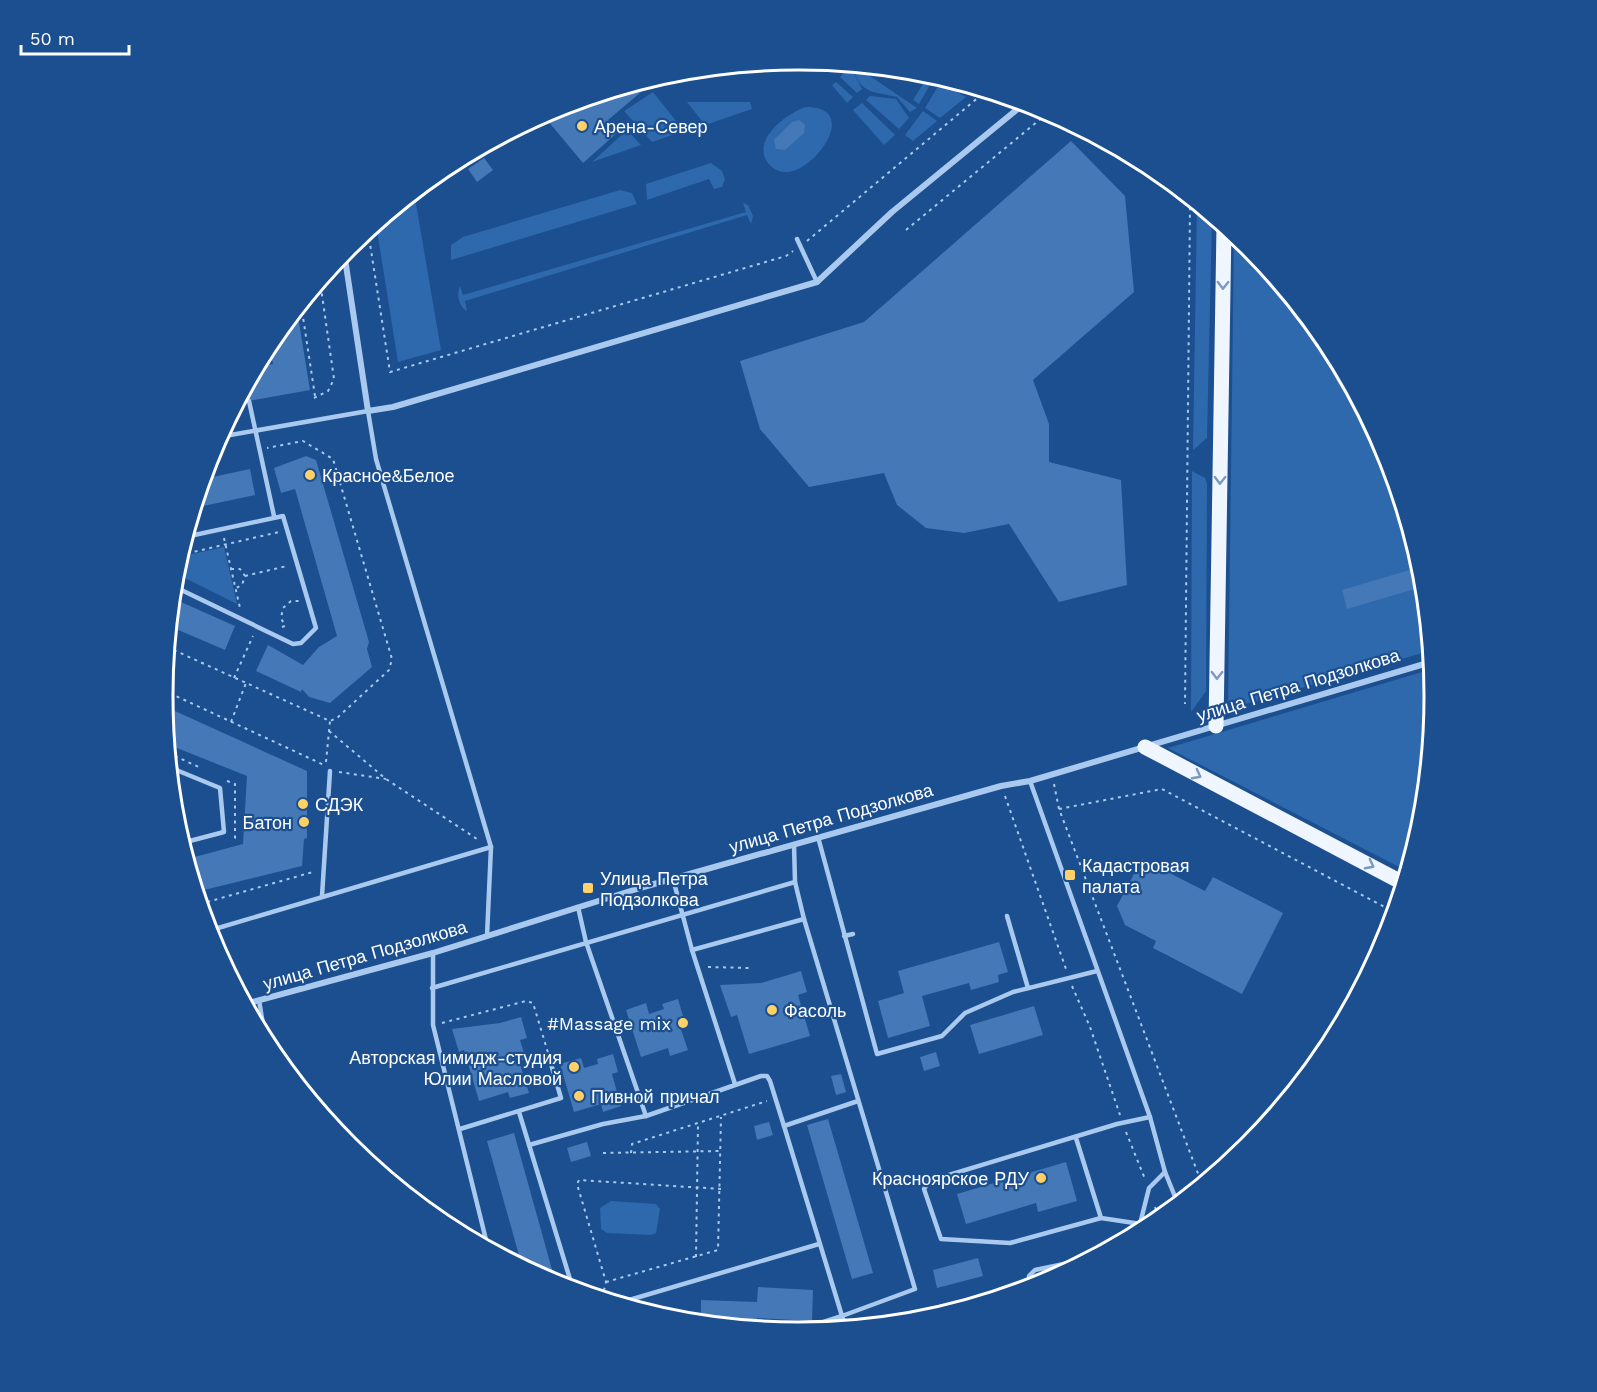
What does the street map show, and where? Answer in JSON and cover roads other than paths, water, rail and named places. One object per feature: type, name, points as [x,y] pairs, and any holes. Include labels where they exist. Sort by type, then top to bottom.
[{"type":"main road","points":[[1216,726],[1224,238]]},
{"type":"main road","points":[[1145,747],[1396,880]]},
{"type":"street","points":[[346,265],[368,411],[393,407],[818,282],[892,212],[1016,110]]},
{"type":"street","name":"улица Петра Подзолкова","points":[[253,1002],[433,953],[578,907],[818,837],[1001,786],[1030,781],[1423,663]]},
{"type":"lane","points":[[797,239],[802,245],[818,282]]},
{"type":"lane","points":[[249,401],[274,516]]},
{"type":"lane","points":[[231,435],[368,411],[376,459],[491,847],[487,936]]},
{"type":"lane","points":[[182,590],[297,645],[316,628],[286,519],[283,516],[274,516],[194,535]]},
{"type":"lane","points":[[177,770],[220,788],[224,832],[190,841]]},
{"type":"lane","points":[[322,896],[330,771]]},
{"type":"lane","points":[[1030,781],[1150,1117],[1175,1195]]},
{"type":"lane","points":[[818,837],[877,1053],[942,1036],[965,1013],[1028,988],[1097,971]]},
{"type":"lane","points":[[794,844],[795,882],[804,919],[915,1289],[828,1321]]},
{"type":"lane","points":[[218,928],[491,847]]},
{"type":"lane","points":[[673,879],[692,950],[735,1084]]},
{"type":"lane","points":[[432,988],[795,882]]},
{"type":"lane","points":[[578,907],[586,942],[646,1116]]},
{"type":"lane","points":[[1007,916],[1028,988]]},
{"type":"lane","points":[[692,950],[804,919]]},
{"type":"lane","points":[[844,936],[853,933]]},
{"type":"lane","points":[[433,953],[433,1025],[486,1238]]},
{"type":"lane","points":[[259,1000],[262,1017]]},
{"type":"lane","points":[[460,1129],[561,1098],[551,1064]]},
{"type":"lane","points":[[529,1145],[603,1124],[646,1116],[735,1084],[767,1076],[843,1320]]},
{"type":"lane","points":[[784,1126],[858,1101]]},
{"type":"lane","points":[[519,1112],[570,1278]]},
{"type":"lane","points":[[1135,1223],[1101,1218],[1010,1243],[946,1242],[938,1235],[924,1189],[929,1181],[1076,1138],[1122,1122],[1150,1117]]},
{"type":"lane","points":[[1076,1138],[1101,1218]]},
{"type":"lane","points":[[1142,1218],[1149,1188],[1166,1173]]},
{"type":"lane","points":[[633,1299],[819,1244]]},
{"type":"lane","points":[[1029,1277],[1035,1270],[1056,1266]]},
{"type":"place","name":"Арена-Север","points":[[582,126]]},
{"type":"place","name":"Красное&Белое","points":[[310,475]]},
{"type":"place","name":"СДЭК","points":[[303,804]]},
{"type":"place","name":"Батон","points":[[304,822]]},
{"type":"place","name":"Кадастровая палата","points":[[1070,875]]},
{"type":"place","name":"Улица Петра Подзолкова","points":[[588,888]]},
{"type":"place","name":"Фасоль","points":[[772,1010]]},
{"type":"place","name":"#Massage mix","points":[[683,1023]]},
{"type":"place","name":"Авторская имидж-студия Юлии Масловой","points":[[574,1067]]},
{"type":"place","name":"Пивной причал","points":[[579,1096]]},
{"type":"place","name":"Красноярское РДУ","points":[[1041,1178]]}]
